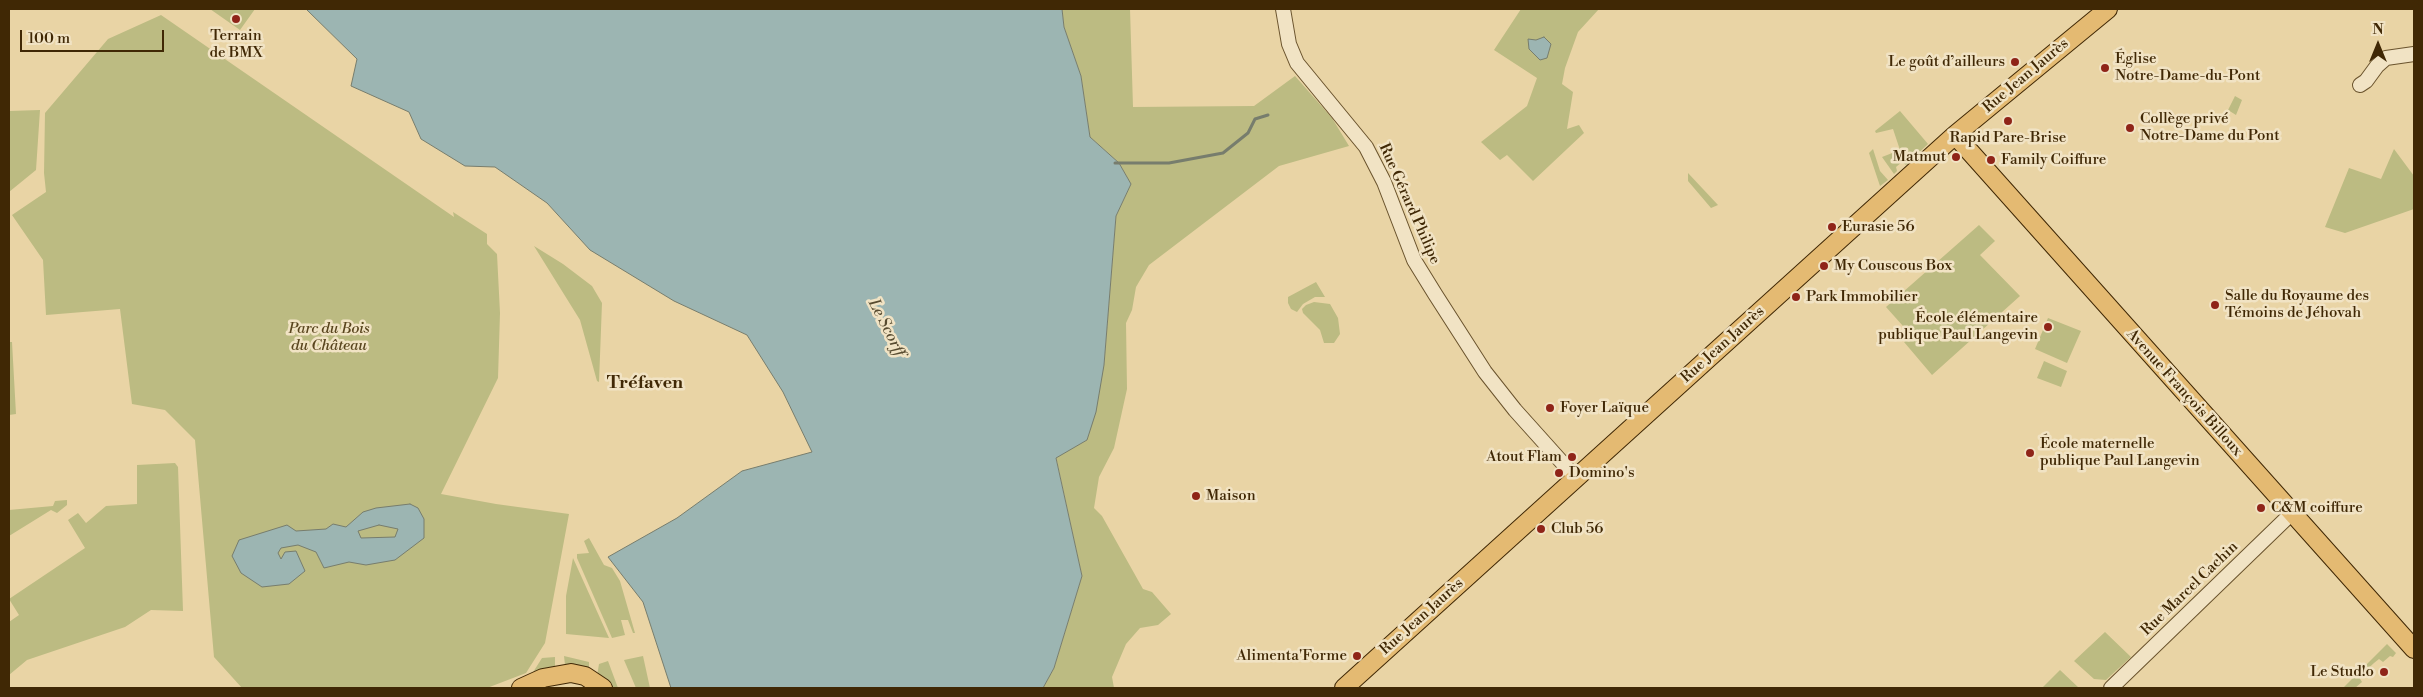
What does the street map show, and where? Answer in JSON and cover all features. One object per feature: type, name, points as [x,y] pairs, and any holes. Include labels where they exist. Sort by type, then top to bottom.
[{"type":"main road","name":"Rue Jean Jaurès","points":[[1344,688],[1955,135],[2108,9]]},
{"type":"main road","name":"Avenue François Billoux","points":[[1955,135],[2414,649]]},
{"type":"main road","points":[[521,688],[543,678],[560,674],[585,676],[603,688]]},
{"type":"street","name":"Rue Gérard Philipe","points":[[1282,9],[1289,44],[1297,63],[1366,147],[1384,182],[1414,260],[1466,344],[1515,410],[1576,478]]},
{"type":"street","points":[[2360,85],[2386,58],[2414,54]]},
{"type":"street","name":"Rue Marcel Cachin","points":[[2111,688],[2292,513]]},
{"type":"green space","name":"Terrain de BMX","points":[[210,9],[255,9],[240,30]]},
{"type":"green space","points":[[1062,9],[1130,9],[1133,107],[1254,106],[1295,76],[1332,118],[1349,146],[1279,166],[1149,265],[1136,287],[1132,310],[1126,323],[1127,389],[1114,448],[1099,477],[1094,508],[1102,516],[1143,589],[1152,592],[1171,614],[1158,625],[1140,628],[1126,644],[1112,677],[1114,688],[1043,688],[1054,668],[1082,576],[1056,457],[1087,440],[1104,365],[1116,216],[1131,184],[1119,163],[1090,137],[1081,76],[1064,27]]},
{"type":"green space","points":[[1521,9],[1599,9],[1578,32],[1565,68],[1562,84],[1573,92],[1567,129],[1579,125],[1584,133],[1533,181],[1507,155],[1500,160],[1481,142],[1527,106],[1537,78],[1494,50]]},
{"type":"green space","name":"Parc du Bois du Château","points":[[161,15],[454,217],[453,212],[487,234],[487,244],[497,254],[500,313],[498,378],[441,494],[569,514],[545,643],[526,673],[487,688],[242,688],[214,657],[195,440],[165,410],[132,404],[120,309],[46,315],[43,260],[12,215],[46,192],[44,173],[45,113],[108,39]]},
{"type":"green space","points":[[2235,96],[2242,100],[2236,115],[2228,110]]},
{"type":"green space","points":[[40,110],[36,170],[9,192],[9,111]]},
{"type":"green space","points":[[1900,111],[1928,144],[1906,165],[1902,162],[1896,167],[1897,171],[1894,174],[1882,157],[1900,150],[1893,129],[1876,133],[1875,131]]},
{"type":"green space","points":[[1873,149],[1880,171],[1888,180],[1880,186],[1869,153]]},
{"type":"green space","points":[[2394,149],[2414,176],[2414,209],[2345,233],[2325,227],[2349,168],[2381,179]]},
{"type":"green space","points":[[1688,173],[1718,205],[1711,208],[1688,181]]},
{"type":"green space","points":[[1979,225],[1995,241],[1980,255],[2020,296],[1932,375],[1904,342],[1911,335],[1886,307]]},
{"type":"green space","points":[[534,246],[563,264],[592,286],[602,303],[599,382],[597,381],[580,320]]},
{"type":"green space","points":[[1316,282],[1325,297],[1315,297],[1303,304],[1297,312],[1291,309],[1288,297]]},
{"type":"green space","points":[[1314,302],[1330,304],[1338,318],[1340,334],[1334,343],[1324,343],[1320,330],[1303,313],[1302,309],[1306,305]]},
{"type":"green space","points":[[2048,318],[2081,331],[2067,363],[2035,349]]},
{"type":"green space","points":[[9,342],[12,342],[16,414],[9,415]]},
{"type":"green space","points":[[2044,361],[2067,371],[2061,387],[2037,378]]},
{"type":"green space","points":[[175,463],[178,467],[183,611],[151,610],[125,627],[27,660],[9,675],[9,622],[19,615],[9,599],[85,548],[68,520],[78,513],[86,523],[106,506],[137,504],[137,465]]},
{"type":"green space","points":[[67,500],[67,505],[57,513],[51,510],[9,536],[9,510],[53,506],[55,501]]},
{"type":"green space","points":[[589,538],[604,565],[612,568],[620,581],[635,633],[633,633],[628,620],[621,620],[625,635],[612,638],[577,558],[577,554],[589,553],[584,541]]},
{"type":"green space","points":[[573,558],[609,638],[566,634],[566,596]]},
{"type":"green space","points":[[2105,632],[2131,657],[2106,680],[2094,679],[2074,661]]},
{"type":"green space","points":[[2387,644],[2396,653],[2393,657],[2390,656],[2383,662],[2379,659],[2374,663],[2359,677],[2362,682],[2355,688],[2343,688]]},
{"type":"green space","points":[[564,656],[589,662],[589,670],[565,665]]},
{"type":"green space","points":[[643,656],[650,688],[636,688],[624,660]]},
{"type":"green space","points":[[555,657],[555,669],[530,677],[542,658]]},
{"type":"green space","points":[[608,661],[618,688],[610,688],[597,676],[599,664]]},
{"type":"green space","points":[[2060,670],[2079,688],[2042,688]]},
{"type":"water","name":"Le Scorff","points":[[306,9],[1062,9],[1064,27],[1081,76],[1090,137],[1119,163],[1131,184],[1116,216],[1104,365],[1096,412],[1087,440],[1056,458],[1082,576],[1054,668],[1043,688],[671,688],[643,602],[608,557],[677,518],[742,471],[812,452],[783,392],[747,335],[674,301],[590,250],[547,203],[495,167],[465,166],[421,139],[409,112],[351,86],[357,59]]},
{"type":"water","points":[[1544,37],[1551,44],[1547,58],[1540,60],[1529,49],[1528,39],[1536,40]]},
{"type":"water","points":[[410,504],[418,508],[424,519],[424,538],[395,560],[366,565],[349,562],[324,568],[316,552],[298,545],[281,548],[278,553],[281,559],[285,552],[296,551],[305,571],[289,584],[262,587],[241,573],[232,556],[239,540],[287,525],[296,531],[326,529],[333,524],[346,527],[363,512],[376,508]],"holes":[[[379,525],[398,529],[395,537],[361,538],[358,531]]]},
{"type":"waterway","points":[[1115,163],[1169,163],[1223,153],[1248,133],[1255,119],[1268,115]]},
{"type":"place","name":"Terrain de BMX","points":[[236,19]]},
{"type":"place","name":"Le goût d’ailleurs","points":[[2015,62]]},
{"type":"place","name":"Église Notre-Dame-du-Pont","points":[[2105,68]]},
{"type":"place","name":"Rapid Pare-Brise","points":[[2008,121]]},
{"type":"place","name":"Collège privé Notre-Dame du Pont","points":[[2130,128]]},
{"type":"place","name":"Matmut","points":[[1956,157]]},
{"type":"place","name":"Family Coiffure","points":[[1991,160]]},
{"type":"place","name":"Eurasie 56","points":[[1832,227]]},
{"type":"place","name":"My Couscous Box","points":[[1824,266]]},
{"type":"place","name":"Park Immobilier","points":[[1796,297]]},
{"type":"place","name":"Salle du Royaume des Témoins de Jéhovah","points":[[2215,305]]},
{"type":"place","name":"École élémentaire publique Paul Langevin","points":[[2048,327]]},
{"type":"place","name":"Foyer Laïque","points":[[1550,408]]},
{"type":"place","name":"École maternelle publique Paul Langevin","points":[[2030,453]]},
{"type":"place","name":"Atout Flam","points":[[1572,457]]},
{"type":"place","name":"Domino's","points":[[1559,473]]},
{"type":"place","name":"Maison","points":[[1196,496]]},
{"type":"place","name":"C&M coiffure","points":[[2261,508]]},
{"type":"place","name":"Club 56","points":[[1541,529]]},
{"type":"place","name":"Alimenta'Forme","points":[[1357,656]]},
{"type":"place","name":"Le Stud!o","points":[[2384,672]]},
{"type":"district","name":"Tréfaven","points":[[645,384]]}]
